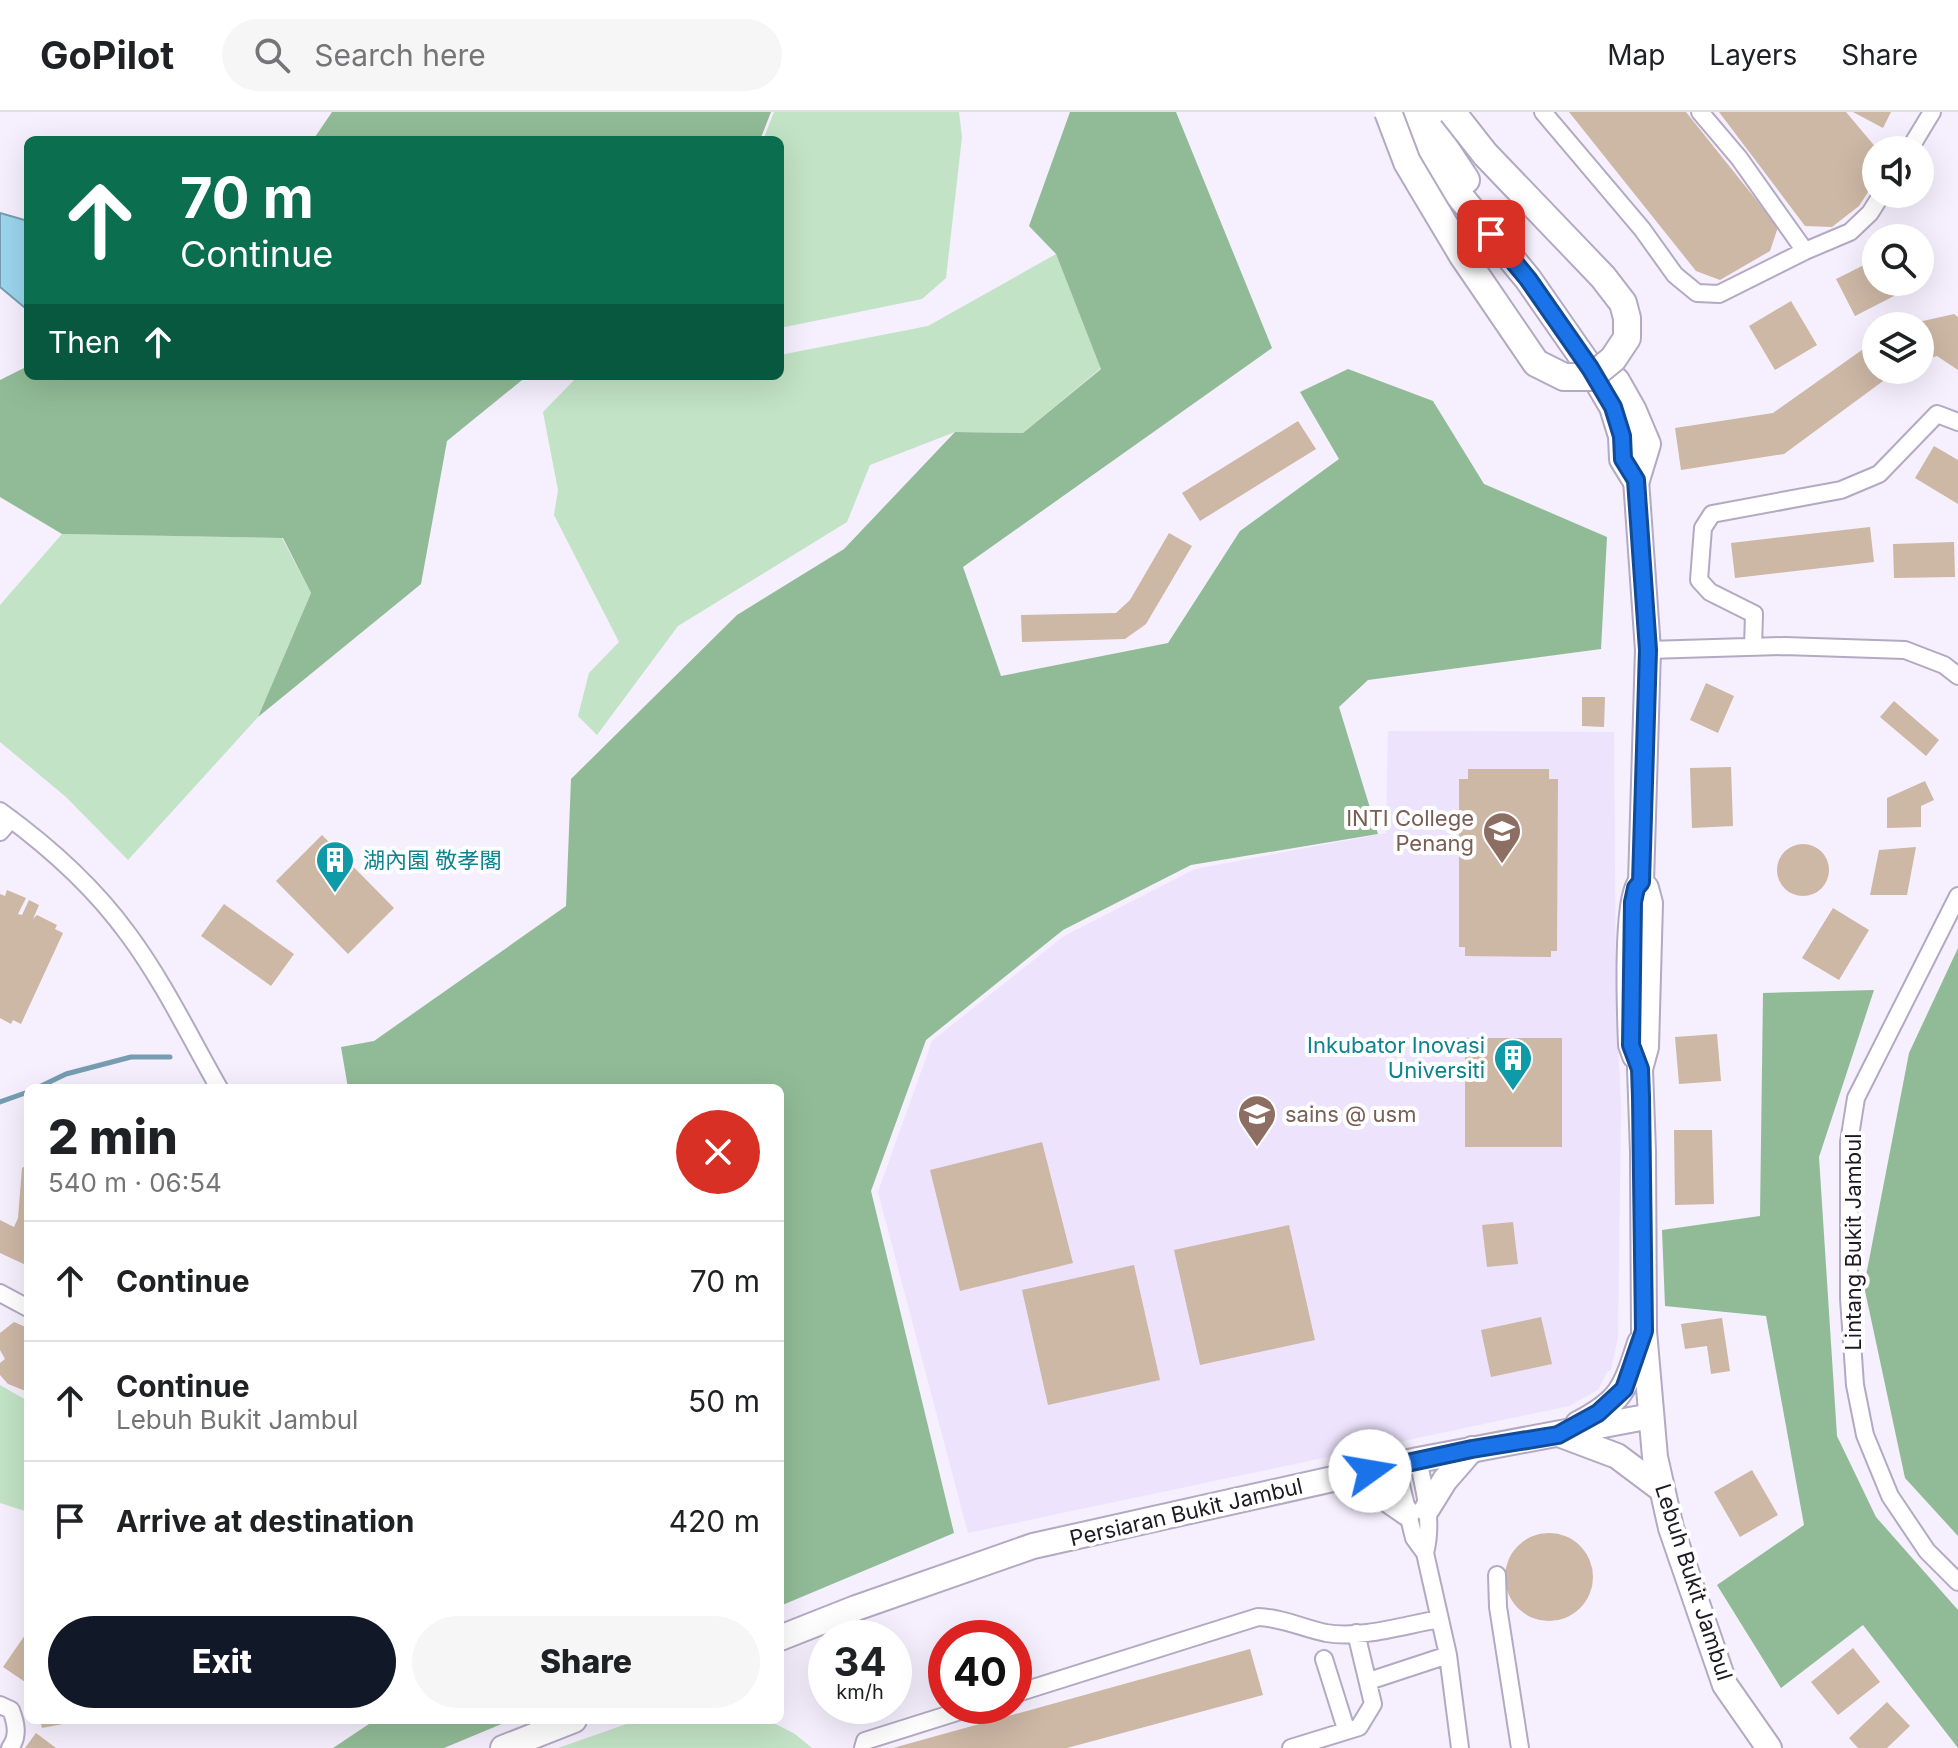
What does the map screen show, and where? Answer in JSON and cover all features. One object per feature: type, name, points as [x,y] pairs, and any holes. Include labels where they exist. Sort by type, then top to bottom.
[{"type":"main road","points":[[1388,112],[1407,162],[1463,256],[1536,363],[1564,377],[1591,377],[1613,359],[1627,338],[1623,303],[1603,277],[1485,154],[1452,112]]},
{"type":"main road","name":"Lebuh Bukit Jambul","points":[[1401,112],[1421,149],[1528,279],[1590,368],[1613,407],[1622,436],[1623,459],[1636,480]]},
{"type":"main road","name":"Lebuh Bukit Jambul","points":[[1427,112],[1456,167],[1608,368],[1633,411],[1647,444],[1636,480],[1648,650],[1641,882],[1636,888],[1633,902],[1630,1015],[1631,1045],[1640,1069],[1644,1331],[1651,1416],[1661,1489],[1671,1528],[1725,1685],[1769,1748]]},
{"type":"main road","points":[[1558,1435],[1598,1413],[1624,1389],[1644,1331]]},
{"type":"main road","name":"Persiaran Bukit Jambul","points":[[784,1636],[1033,1546],[1407,1462],[1651,1416]]},
{"type":"main road","points":[[1558,1435],[1617,1456],[1661,1489]]},
{"type":"main road","points":[[1344,1477],[1417,1511],[1472,1449]]},
{"type":"main road","points":[[503,1748],[564,1724]]},
{"type":"street","points":[[1543,112],[1642,229],[1675,275],[1697,293],[1719,294],[1850,232],[1873,208]]},
{"type":"street","points":[[1700,112],[1739,158],[1805,251]]},
{"type":"street","points":[[1917,136],[1932,112]]},
{"type":"street","points":[[1753,647],[1754,614],[1710,592],[1699,580],[1703,528],[1712,514],[1841,490],[1879,474],[1937,414],[1958,422]]},
{"type":"street","points":[[1648,650],[1753,647],[1905,650],[1944,665],[1958,676]]},
{"type":"street","points":[[4,820],[81,880],[128,934],[217,1084]]},
{"type":"street","name":"Lintang Bukit Jambul","points":[[1958,896],[1856,1098],[1849,1142],[1849,1298],[1855,1385],[1865,1435],[1890,1496],[1927,1551],[1958,1582]]},
{"type":"street","points":[[0,1293],[24,1306]]},
{"type":"street","points":[[1407,1462],[1417,1511],[1429,1535],[1425,1553],[1448,1655],[1460,1748]]},
{"type":"street","points":[[1497,1575],[1498,1607],[1520,1748]]},
{"type":"street","points":[[1032,1688],[1258,1617],[1279,1618],[1327,1633],[1356,1633],[1440,1619]]},
{"type":"street","points":[[1291,1748],[1359,1727],[1373,1704],[1356,1633]]},
{"type":"street","points":[[1369,1681],[1448,1655]]},
{"type":"street","points":[[1324,1659],[1346,1729]]},
{"type":"street","points":[[0,1705],[11,1710],[17,1724],[14,1743],[10,1748]]},
{"type":"street","points":[[863,1748],[865,1741],[928,1721]]},
{"type":"shaded area","name":"sains @ usm","points":[[1388,731],[1614,732],[1616,1001],[1621,1105],[1618,1337],[1611,1370],[1598,1390],[1569,1406],[968,1533],[878,1192],[932,1041],[1064,936],[1195,869],[1386,833]]},
{"type":"green space","points":[[332,112],[771,112],[762,136],[316,136]]},
{"type":"green space","points":[[774,112],[959,112],[962,137],[946,278],[922,299],[784,327],[784,136],[765,136]]},
{"type":"green space","points":[[1070,112],[1176,112],[1272,348],[963,567],[1001,676],[1168,643],[1240,531],[1339,459],[1300,392],[1348,369],[1433,401],[1484,484],[1607,537],[1601,649],[1368,680],[1339,707],[1378,834],[1191,865],[1063,930],[926,1040],[871,1191],[954,1533],[784,1604],[784,1084],[347,1084],[341,1047],[374,1041],[566,906],[571,779],[737,615],[844,549],[955,432],[1023,433],[1101,369],[1056,254],[1029,226]]},
{"type":"green space","points":[[1056,254],[1101,368],[1023,433],[955,432],[870,465],[847,522],[678,626],[597,735],[578,716],[589,673],[619,642],[554,515],[558,490],[543,412],[574,380],[784,380],[784,354],[928,326]]},
{"type":"green space","points":[[24,368],[24,380],[522,380],[447,441],[421,584],[258,717],[311,593],[283,538],[62,534],[0,497],[0,380]]},
{"type":"green space","points":[[62,534],[282,538],[311,593],[258,717],[128,860],[66,797],[0,742],[0,605]]},
{"type":"green space","points":[[1958,948],[1958,1536],[1905,1478],[1864,1286],[1909,1053]]},
{"type":"green space","points":[[1874,990],[1819,1157],[1837,1436],[1876,1517],[1958,1610],[1958,1748],[1863,1625],[1781,1688],[1717,1585],[1804,1525],[1766,1316],[1665,1306],[1662,1230],[1760,1216],[1763,993]]},
{"type":"green space","points":[[0,1385],[24,1399],[24,1511],[0,1503]]},
{"type":"green space","points":[[369,1724],[501,1724],[444,1748],[333,1748]]},
{"type":"green space","points":[[627,1724],[776,1724],[812,1748],[558,1748]]},
{"type":"water","points":[[0,213],[24,220],[24,307],[0,287]]},
{"type":"building","points":[[1569,112],[1686,112],[1778,227],[1770,251],[1720,280],[1696,271]]},
{"type":"building","points":[[1719,112],[1846,112],[1866,136],[1862,136],[1862,201],[1859,206],[1832,227],[1805,226]]},
{"type":"building","points":[[1853,112],[1891,112],[1883,128]]},
{"type":"building","points":[[1862,266],[1862,296],[1894,296],[1855,316],[1836,279]]},
{"type":"building","points":[[1791,301],[1817,345],[1775,370],[1749,326]]},
{"type":"building","points":[[1954,314],[1958,317],[1958,370],[1934,357],[1934,318]]},
{"type":"building","points":[[1862,350],[1862,384],[1879,384],[1784,454],[1681,470],[1675,428],[1773,413]]},
{"type":"building","points":[[1298,421],[1316,449],[1200,521],[1182,493]]},
{"type":"building","points":[[1934,446],[1958,460],[1958,504],[1915,478]]},
{"type":"building","points":[[1870,527],[1874,562],[1735,578],[1731,543]]},
{"type":"building","points":[[1169,533],[1192,546],[1146,624],[1125,639],[1022,642],[1021,615],[1116,613],[1130,600]]},
{"type":"building","points":[[1954,542],[1955,577],[1894,578],[1893,544]]},
{"type":"building","points":[[1706,683],[1734,696],[1718,733],[1690,720]]},
{"type":"building","points":[[1582,697],[1605,697],[1604,727],[1582,726]]},
{"type":"building","points":[[1894,701],[1939,740],[1926,756],[1880,717]]},
{"type":"building","points":[[1731,767],[1733,826],[1692,828],[1690,768]]},
{"type":"building","points":[[1468,769],[1549,769],[1549,779],[1558,779],[1557,951],[1551,951],[1551,957],[1465,956],[1465,947],[1459,947],[1459,779],[1468,779]]},
{"type":"building","points":[[1925,781],[1934,800],[1921,806],[1921,827],[1887,828],[1887,798]]},
{"type":"building","name":"湖內園 敬孝閣","points":[[322,835],[394,908],[348,954],[276,881]]},
{"type":"building","points":[[1803,844],[1821,852],[1829,870],[1821,888],[1803,896],[1785,888],[1777,870],[1785,852]]},
{"type":"building","points":[[1916,847],[1907,895],[1870,895],[1879,850]]},
{"type":"building","points":[[7,890],[26,898],[18,914],[22,915],[29,900],[39,905],[33,919],[37,915],[57,925],[55,929],[63,933],[21,1024],[13,1020],[11,1024],[0,1018],[0,894],[5,896]]},
{"type":"building","points":[[224,904],[294,954],[271,986],[201,936]]},
{"type":"building","points":[[1833,908],[1869,930],[1839,980],[1802,958]]},
{"type":"building","points":[[1717,1034],[1721,1081],[1679,1084],[1675,1037]]},
{"type":"building","name":"Inkubator Inovasi Universiti","points":[[1465,1038],[1562,1038],[1562,1147],[1465,1147]]},
{"type":"building","points":[[1674,1130],[1712,1130],[1714,1204],[1675,1205]]},
{"type":"building","points":[[1042,1142],[1073,1263],[960,1291],[930,1170]]},
{"type":"building","points":[[24,1167],[24,1264],[0,1253],[0,1220],[14,1227],[18,1218]]},
{"type":"building","points":[[1513,1222],[1518,1264],[1487,1267],[1482,1225]]},
{"type":"building","points":[[1289,1225],[1315,1340],[1200,1365],[1174,1250]]},
{"type":"building","points":[[1134,1265],[1160,1380],[1048,1405],[1022,1290]]},
{"type":"building","points":[[1541,1317],[1552,1364],[1491,1377],[1481,1330]]},
{"type":"building","points":[[1722,1318],[1730,1371],[1711,1374],[1707,1346],[1685,1349],[1681,1324]]},
{"type":"building","points":[[14,1322],[24,1326],[24,1390],[8,1384],[0,1375],[0,1363],[5,1359],[0,1350],[0,1333]]},
{"type":"building","points":[[1752,1470],[1778,1515],[1740,1537],[1714,1492]]},
{"type":"building","points":[[1549,1533],[1566,1537],[1580,1546],[1589,1560],[1593,1577],[1589,1594],[1580,1608],[1566,1617],[1549,1621],[1532,1617],[1518,1608],[1509,1594],[1505,1577],[1509,1560],[1518,1546],[1532,1537]]},
{"type":"building","points":[[24,1636],[24,1681],[3,1667]]},
{"type":"building","points":[[1853,1648],[1880,1682],[1838,1715],[1811,1682]]},
{"type":"building","points":[[1250,1649],[1263,1695],[1067,1748],[893,1748],[980,1724],[1032,1724],[1032,1709]]},
{"type":"building","points":[[1887,1702],[1910,1726],[1887,1748],[1858,1748],[1849,1738]]},
{"type":"building","points":[[41,1724],[63,1724],[42,1728]]},
{"type":"building","points":[[36,1733],[56,1748],[25,1748]]},
{"type":"waterway","points":[[45,1084],[66,1074],[131,1057],[170,1057]]},
{"type":"waterway","points":[[0,1102],[24,1093]]},
{"type":"place","name":"INTI College Penang","points":[[1502,865]]},
{"type":"place","name":"湖內園 敬孝閣","points":[[335,894]]},
{"type":"place","name":"Inkubator Inovasi Universiti","points":[[1513,1092]]},
{"type":"place","name":"sains @ usm","points":[[1257,1148]]},
{"type":"route","points":[[1370,1471],[1472,1449],[1558,1435],[1598,1413],[1624,1389],[1644,1331],[1640,1069],[1631,1045],[1630,1015],[1633,902],[1636,888],[1641,882],[1648,650],[1636,480],[1623,459],[1622,436],[1613,407],[1590,368],[1528,279],[1491,234]]}]
